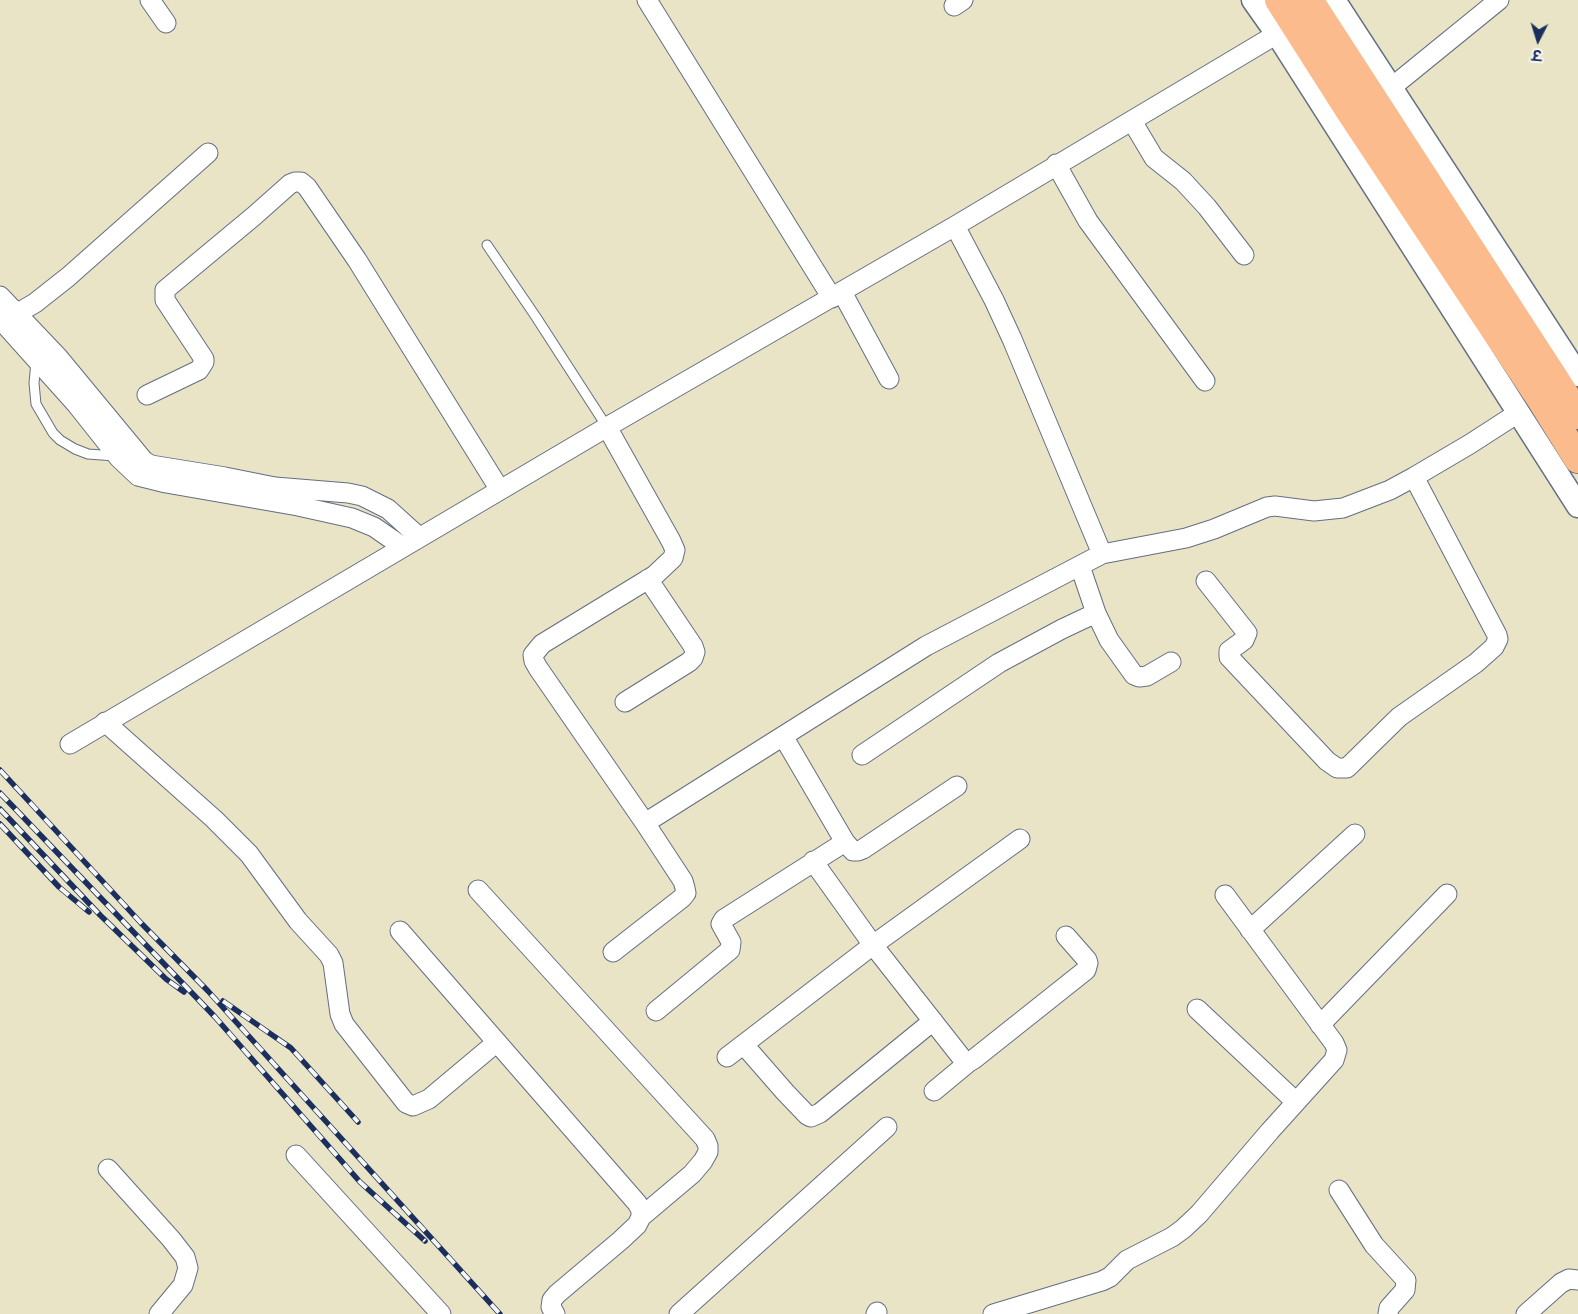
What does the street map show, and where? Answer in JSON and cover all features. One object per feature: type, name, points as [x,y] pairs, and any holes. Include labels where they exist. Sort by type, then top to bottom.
[{"type":"highway","points":[[1279,0],[1349,110],[1542,400],[1578,459]]},
{"type":"highway","points":[[1310,0],[1578,415]]},
{"type":"street","points":[[150,0],[166,23]]},
{"type":"street","points":[[647,0],[889,379]]},
{"type":"street","points":[[1253,0],[1277,34],[1578,506]]},
{"type":"street","points":[[1334,0],[1578,376]]},
{"type":"street","points":[[1392,87],[1499,0]]},
{"type":"street","points":[[70,744],[606,427],[955,226],[1056,164],[1277,34]]},
{"type":"street","points":[[1132,121],[1154,158],[1183,181],[1207,207],[1244,255]]},
{"type":"street","points":[[5,316],[35,303],[208,153]]},
{"type":"street","points":[[1056,164],[1088,221],[1205,381]]},
{"type":"street","points":[[147,395],[199,370],[204,362],[204,359],[165,300],[165,290],[290,184],[301,182],[357,260],[500,490]]},
{"type":"street","points":[[955,226],[1012,339],[1102,554]]},
{"type":"street","points":[[0,296],[5,316],[36,359],[77,405],[118,456],[142,469]]},
{"type":"street","points":[[5,316],[58,358],[138,456],[142,469]]},
{"type":"street","points":[[645,822],[926,646],[1102,554],[1186,538],[1214,529],[1267,507],[1275,506],[1314,511],[1343,508],[1390,490],[1414,477],[1518,413]]},
{"type":"street","points":[[606,427],[675,550],[673,558],[669,564],[648,579],[542,644],[533,655],[538,668],[645,822],[683,881],[686,893],[682,898],[613,952]]},
{"type":"street","points":[[142,469],[151,465],[274,487],[348,493],[362,496],[388,509],[411,542]]},
{"type":"street","points":[[1206,582],[1247,633],[1244,640],[1229,651],[1230,658],[1327,760],[1338,768],[1347,768],[1398,718],[1476,663],[1494,648],[1498,639],[1414,477]]},
{"type":"street","points":[[1080,566],[1096,613],[1109,640],[1134,675],[1139,677],[1147,676],[1171,662]]},
{"type":"street","points":[[626,702],[689,662],[695,652],[694,646],[648,579]]},
{"type":"street","points":[[862,754],[999,663],[1096,613]]},
{"type":"street","points":[[105,722],[249,854],[298,921],[329,955],[333,963],[340,1014],[344,1024],[406,1103],[413,1106],[429,1099],[497,1042]]},
{"type":"street","points":[[784,736],[845,842],[853,851],[862,849],[958,786]]},
{"type":"street","points":[[1250,930],[1355,834]]},
{"type":"street","points":[[727,1057],[873,945],[1020,839]]},
{"type":"street","points":[[656,1011],[730,950],[731,942],[721,924],[724,919],[845,842]]},
{"type":"street","points":[[813,861],[873,945],[962,1059],[969,1062]]},
{"type":"street","points":[[478,890],[705,1139],[708,1146],[708,1152],[703,1161],[692,1174],[641,1217],[637,1225],[622,1240],[556,1294],[552,1300],[551,1307],[555,1314]]},
{"type":"street","points":[[1320,1025],[1447,894]]},
{"type":"street","points":[[993,1314],[1102,1281],[1110,1277],[1128,1260],[1172,1237],[1199,1214],[1337,1055],[1334,1043],[1226,895]]},
{"type":"street","points":[[400,931],[637,1204],[641,1210],[641,1217]]},
{"type":"street","points":[[934,1091],[1086,970],[1087,960],[1066,936]]},
{"type":"street","points":[[1197,1009],[1296,1102]]},
{"type":"street","points":[[744,1045],[785,1092],[807,1115],[812,1117],[820,1113],[933,1021]]},
{"type":"street","points":[[679,1314],[887,1127]]},
{"type":"street","points":[[296,1155],[441,1314]]},
{"type":"street","points":[[108,1170],[185,1257],[188,1268],[183,1285],[159,1314]]},
{"type":"street","points":[[1339,1190],[1374,1245],[1406,1280],[1406,1290],[1390,1308],[1388,1314]]},
{"type":"street","points":[[1526,1314],[1561,1283],[1569,1278],[1578,1280]]},
{"type":"lane","points":[[486,244],[536,317],[606,427]]},
{"type":"lane","points":[[36,359],[34,383],[36,404],[53,433],[74,449],[88,454],[118,456]]},
{"type":"railway","points":[[0,770],[141,923],[208,991],[500,1314]]},
{"type":"railway","points":[[0,793],[215,1017],[360,1182],[425,1241]]},
{"type":"railway","points":[[0,809],[100,915],[166,979],[184,992]]},
{"type":"railway","points":[[0,824],[59,887],[89,912]]},
{"type":"railway","points":[[223,1001],[291,1048],[358,1122]]}]
